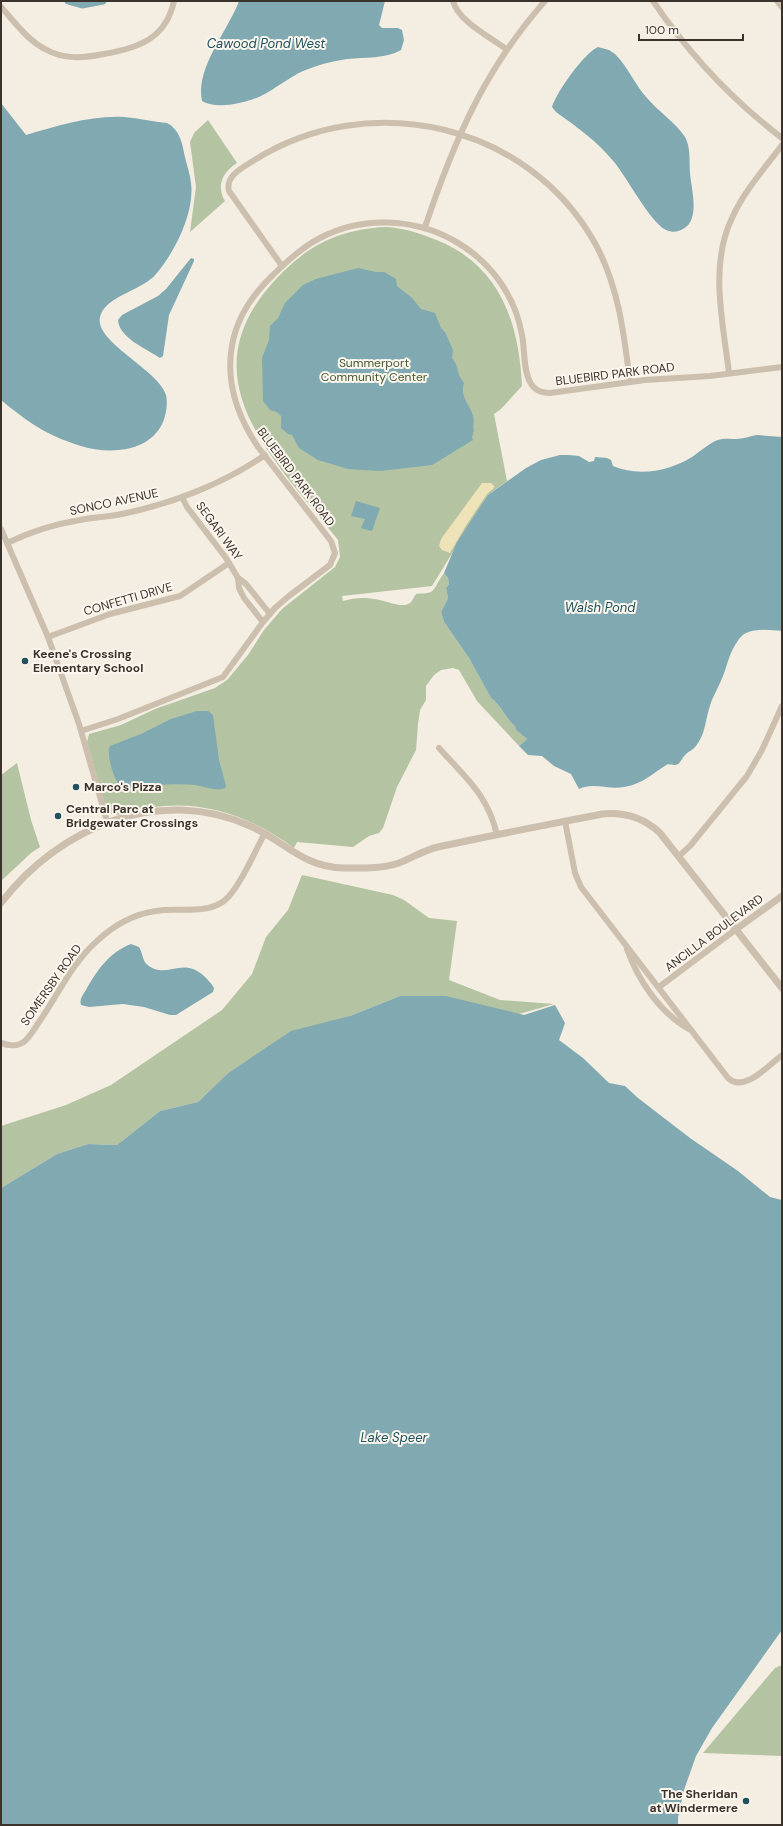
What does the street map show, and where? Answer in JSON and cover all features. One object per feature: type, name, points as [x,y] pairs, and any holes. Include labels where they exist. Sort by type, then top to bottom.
[{"type":"street","points":[[1,7],[25,33],[40,46],[57,55],[77,58],[120,52],[145,43],[164,26],[169,17],[174,1]]},
{"type":"street","points":[[452,1],[464,20],[506,49]]},
{"type":"street","points":[[425,227],[441,180],[478,96],[506,49],[545,1]]},
{"type":"street","points":[[653,1],[683,43],[700,63],[744,107],[782,138]]},
{"type":"street","points":[[777,1],[782,7]]},
{"type":"street","points":[[282,266],[230,194],[228,184],[235,173],[281,145],[314,132],[342,125],[371,122],[399,123],[427,126],[460,134],[502,152],[534,173],[560,196],[586,229],[601,256],[615,289],[630,382]]},
{"type":"street","points":[[729,373],[719,278],[722,245],[738,205],[782,145]]},
{"type":"street","name":"BLUEBIRD PARK ROAD","points":[[81,731],[118,719],[149,705],[218,680],[229,670],[270,614],[289,596],[327,569],[333,561],[335,553],[331,541],[248,432],[238,407],[231,379],[231,353],[238,324],[248,305],[259,289],[282,266],[310,243],[348,227],[390,223],[425,227],[452,239],[472,252],[491,270],[502,284],[518,317],[529,378],[536,389],[550,393],[630,382],[782,367]]},
{"type":"street","name":"SONCO AVENUE","points":[[7,543],[47,527],[79,520],[136,511],[182,496],[240,471],[265,455]]},
{"type":"street","name":"SEGARI WAY","points":[[182,496],[187,507],[229,562],[238,578],[239,588],[244,598],[263,622]]},
{"type":"street","points":[[1,529],[48,637],[81,731],[107,821]]},
{"type":"street","name":"CONFETTI DRIVE","points":[[48,637],[103,616],[180,596],[229,562]]},
{"type":"street","name":"SEGARI WAY","points":[[238,578],[246,584],[270,614]]},
{"type":"street","points":[[679,856],[690,846],[747,776],[762,750],[782,706]]},
{"type":"street","points":[[439,748],[485,802],[492,816],[496,835]]},
{"type":"street","points":[[1,903],[20,881],[46,858],[69,842],[107,821],[154,810],[189,810],[231,818],[265,833],[308,861],[321,865],[343,868],[388,866],[432,848],[602,814],[616,813],[630,815],[644,821],[655,829],[679,856],[735,930],[782,988]]},
{"type":"street","points":[[565,822],[578,884],[728,1078],[734,1082],[746,1082],[782,1055]]},
{"type":"street","name":"SOMERSBY ROAD","points":[[1,1043],[16,1046],[25,1041],[51,1006],[82,956],[98,939],[118,925],[132,918],[151,912],[206,908],[224,901],[237,885],[265,833]]},
{"type":"street","name":"ANCILLA BOULEVARD","points":[[659,987],[782,896]]},
{"type":"street","points":[[627,947],[638,973],[651,994],[674,1018],[690,1030]]},
{"type":"green space","points":[[208,120],[237,163],[228,170],[222,179],[221,190],[225,201],[190,232],[196,187],[190,142],[194,133]]},
{"type":"green space","name":"Summerport Community Center","points":[[386,227],[413,232],[439,241],[460,252],[478,266],[492,282],[503,300],[511,320],[520,363],[522,386],[501,409],[494,414],[507,481],[488,495],[432,586],[342,596],[343,601],[366,598],[405,605],[411,603],[416,594],[433,591],[444,573],[448,578],[449,584],[446,588],[448,598],[441,612],[444,622],[469,658],[491,698],[498,704],[508,719],[515,726],[516,730],[527,739],[519,746],[477,701],[459,670],[453,668],[441,670],[434,675],[426,686],[426,700],[420,710],[416,750],[397,787],[383,828],[379,833],[369,836],[353,847],[297,842],[294,848],[265,829],[249,821],[216,810],[199,807],[164,806],[134,810],[118,815],[113,814],[106,808],[87,742],[89,734],[121,725],[155,709],[215,688],[227,680],[248,655],[264,630],[282,609],[335,567],[340,557],[338,540],[288,479],[266,448],[248,416],[238,383],[238,349],[250,314],[277,278],[301,256],[327,240],[340,235],[370,228]]},
{"type":"green space","points":[[17,763],[31,820],[40,847],[31,853],[1,881],[1,775]]},
{"type":"green space","points":[[302,875],[393,895],[404,900],[429,918],[457,921],[449,980],[500,1000],[554,1004],[512,1016],[400,996],[350,1016],[227,1074],[198,1102],[160,1111],[117,1145],[88,1144],[57,1154],[1,1188],[1,1126],[66,1105],[111,1085],[222,1010],[252,974],[266,937],[288,910]]},
{"type":"green space","points":[[782,1665],[782,1756],[703,1753],[775,1668]]},
{"type":"sand","points":[[482,483],[491,483],[494,488],[487,494],[450,553],[442,550],[439,546],[441,539]]},
{"type":"water","name":"Cawood Pond West","points":[[239,1],[385,1],[379,25],[382,28],[398,28],[402,30],[404,40],[401,50],[395,53],[375,57],[347,59],[319,65],[303,71],[261,96],[247,101],[223,105],[208,104],[202,101],[201,88],[203,76],[214,50]]},
{"type":"water","points":[[598,47],[609,50],[615,54],[647,98],[677,127],[687,141],[694,203],[692,219],[689,225],[681,230],[671,232],[660,226],[646,210],[620,170],[608,155],[552,107],[571,74],[585,57]]},
{"type":"water","points":[[1,103],[26,135],[87,119],[112,117],[167,123],[177,132],[179,136],[191,183],[190,206],[182,231],[170,255],[156,274],[150,280],[111,302],[105,307],[101,314],[100,324],[105,334],[114,344],[161,385],[166,395],[167,402],[163,422],[157,432],[149,440],[139,445],[128,449],[116,450],[92,449],[81,446],[38,428],[1,400]]},
{"type":"water","points":[[191,258],[194,259],[194,261],[169,315],[163,356],[160,358],[128,338],[123,332],[118,320],[122,315],[158,296],[166,289]]},
{"type":"water","points":[[358,268],[376,272],[384,272],[396,279],[397,286],[412,298],[421,309],[435,313],[453,350],[452,358],[464,383],[464,395],[473,415],[473,440],[432,465],[380,471],[348,469],[318,460],[299,448],[292,435],[288,434],[281,428],[281,416],[277,412],[270,410],[263,401],[262,358],[269,340],[270,326],[278,318],[285,303],[303,285],[316,279]]},
{"type":"water","name":"Walsh Pond","points":[[757,435],[782,437],[782,631],[754,630],[746,633],[739,639],[734,647],[712,700],[701,737],[694,749],[686,754],[678,764],[668,764],[636,784],[630,786],[612,788],[590,786],[579,789],[571,774],[554,766],[542,756],[528,755],[519,746],[527,739],[516,730],[515,726],[508,719],[498,704],[491,698],[469,658],[444,622],[441,612],[448,598],[446,588],[449,584],[448,578],[444,573],[457,542],[488,495],[526,468],[541,460],[560,455],[579,456],[589,462],[594,461],[595,457],[607,458],[611,460],[613,466],[623,469],[643,472],[654,471],[683,462],[715,441],[739,439]]},
{"type":"water","points":[[356,501],[380,508],[372,531],[361,528],[365,519],[351,516]]},
{"type":"water","points":[[197,711],[208,711],[213,715],[219,760],[226,786],[225,788],[215,789],[195,785],[171,784],[131,789],[123,787],[118,783],[114,776],[111,764],[109,753],[110,746],[141,734],[171,719]]},
{"type":"water","points":[[131,944],[139,947],[145,962],[155,969],[162,970],[182,967],[196,970],[211,983],[214,988],[213,992],[176,1015],[170,1015],[144,1007],[123,1004],[89,1007],[81,1005],[82,996],[100,968],[111,956]]},
{"type":"water","name":"Lake Speer","points":[[400,996],[446,996],[524,1015],[555,1005],[565,1023],[559,1040],[583,1058],[609,1083],[625,1086],[638,1098],[690,1138],[738,1171],[770,1197],[782,1200],[782,1630],[712,1728],[696,1756],[684,1790],[678,1825],[1,1825],[1,1188],[57,1154],[88,1144],[117,1145],[160,1111],[198,1102],[227,1074],[291,1031],[350,1016]]},
{"type":"waterway","points":[[68,1],[82,5],[103,1]]},
{"type":"place","name":"Keene's Crossing Elementary School","points":[[25,661]]},
{"type":"place","name":"Marco's Pizza","points":[[76,787]]},
{"type":"place","name":"Central Parc at Bridgewater Crossings","points":[[58,816]]},
{"type":"place","name":"The Sheridan at Windermere","points":[[746,1801]]}]
